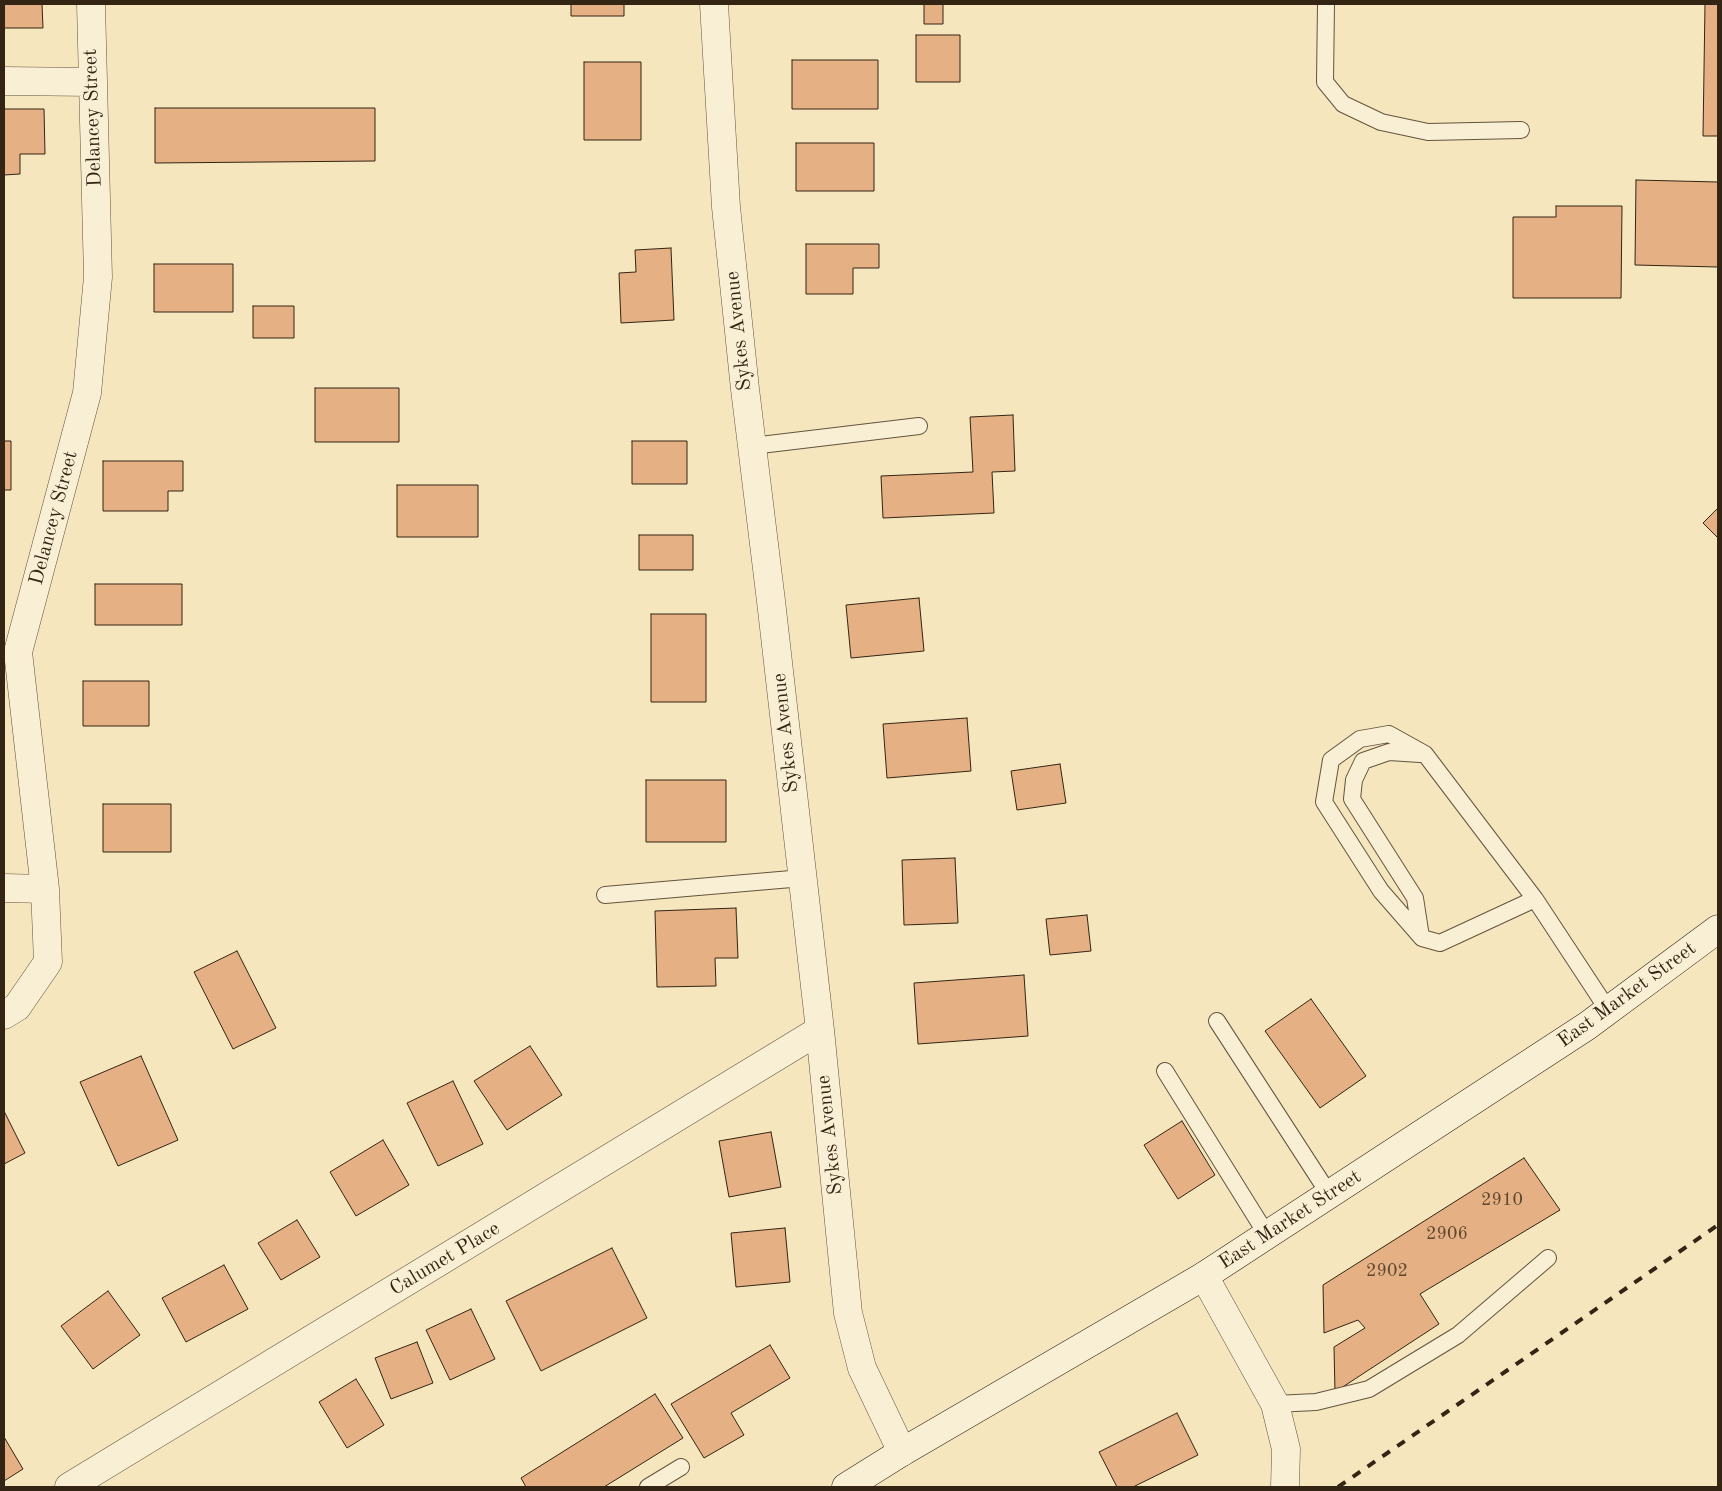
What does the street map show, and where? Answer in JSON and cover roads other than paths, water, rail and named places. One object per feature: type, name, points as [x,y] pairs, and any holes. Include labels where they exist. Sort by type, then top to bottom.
[{"type":"street","name":"Delancey Street","points":[[4,1015],[17,1007],[48,962],[45,889],[18,652],[87,392],[98,277],[91,4]]},
{"type":"street","name":"Sykes Avenue","points":[[714,4],[726,207],[820,1030],[848,1313],[862,1368],[902,1452]]},
{"type":"street","points":[[4,81],[92,82]]},
{"type":"street","points":[[4,888],[45,889]]},
{"type":"street","name":"East Market Street","points":[[846,1487],[902,1452],[1204,1276],[1579,1032],[1718,928]]},
{"type":"street","name":"Calumet Place","points":[[69,1487],[820,1030]]},
{"type":"street","points":[[1204,1276],[1275,1404],[1286,1449],[1285,1487]]},
{"type":"lane","points":[[1326,4],[1325,82],[1343,104],[1381,122],[1428,132],[1522,130]]},
{"type":"lane","points":[[752,446],[918,426]]},
{"type":"lane","points":[[1535,899],[1440,944],[1422,938],[1381,891],[1324,802],[1331,760],[1360,738],[1389,734],[1425,754],[1535,899],[1608,1010]]},
{"type":"lane","points":[[1422,938],[1415,898],[1352,799],[1354,780],[1363,762],[1389,752],[1425,754]]},
{"type":"lane","points":[[605,895],[803,878]]},
{"type":"lane","points":[[1217,1020],[1329,1194]]},
{"type":"lane","points":[[1165,1071],[1267,1235]]},
{"type":"lane","points":[[1275,1404],[1316,1402],[1369,1389],[1458,1335],[1548,1258]]},
{"type":"lane","points":[[648,1487],[681,1466]]},
{"type":"railway","points":[[1338,1487],[1718,1225]]}]
